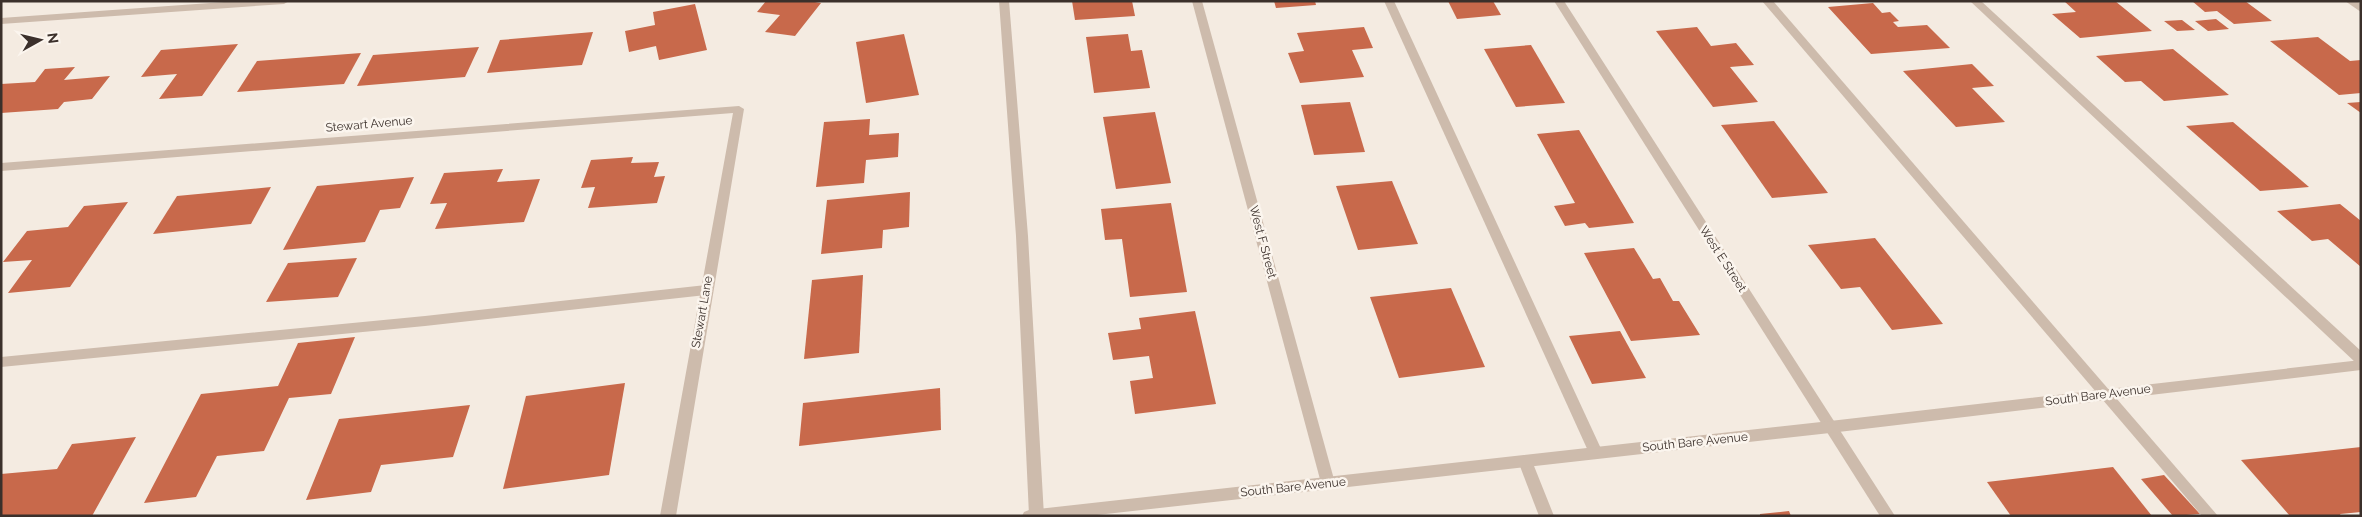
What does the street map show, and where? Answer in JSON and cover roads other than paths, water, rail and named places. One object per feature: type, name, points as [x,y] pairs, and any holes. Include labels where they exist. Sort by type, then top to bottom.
[{"type":"street","points":[[1,21],[284,1]]},
{"type":"street","points":[[1004,1],[1022,236],[1033,515]]},
{"type":"street","name":"West F Street","points":[[1197,1],[1328,483]]},
{"type":"street","points":[[1389,1],[1596,453]]},
{"type":"street","name":"West E Street","points":[[1559,1],[1888,516]]},
{"type":"street","points":[[1767,1],[2211,516]]},
{"type":"street","points":[[1975,1],[2361,359]]},
{"type":"street","points":[[2350,1],[2361,8]]},
{"type":"street","name":"Stewart Avenue","points":[[1,167],[738,109]]},
{"type":"street","name":"Stewart Lane","points":[[668,516],[738,109]]},
{"type":"street","points":[[1,362],[425,321],[706,290]]},
{"type":"street","name":"South Bare Avenue","points":[[1033,515],[1596,453],[2361,364]]},
{"type":"street","points":[[1525,461],[1547,516]]}]
